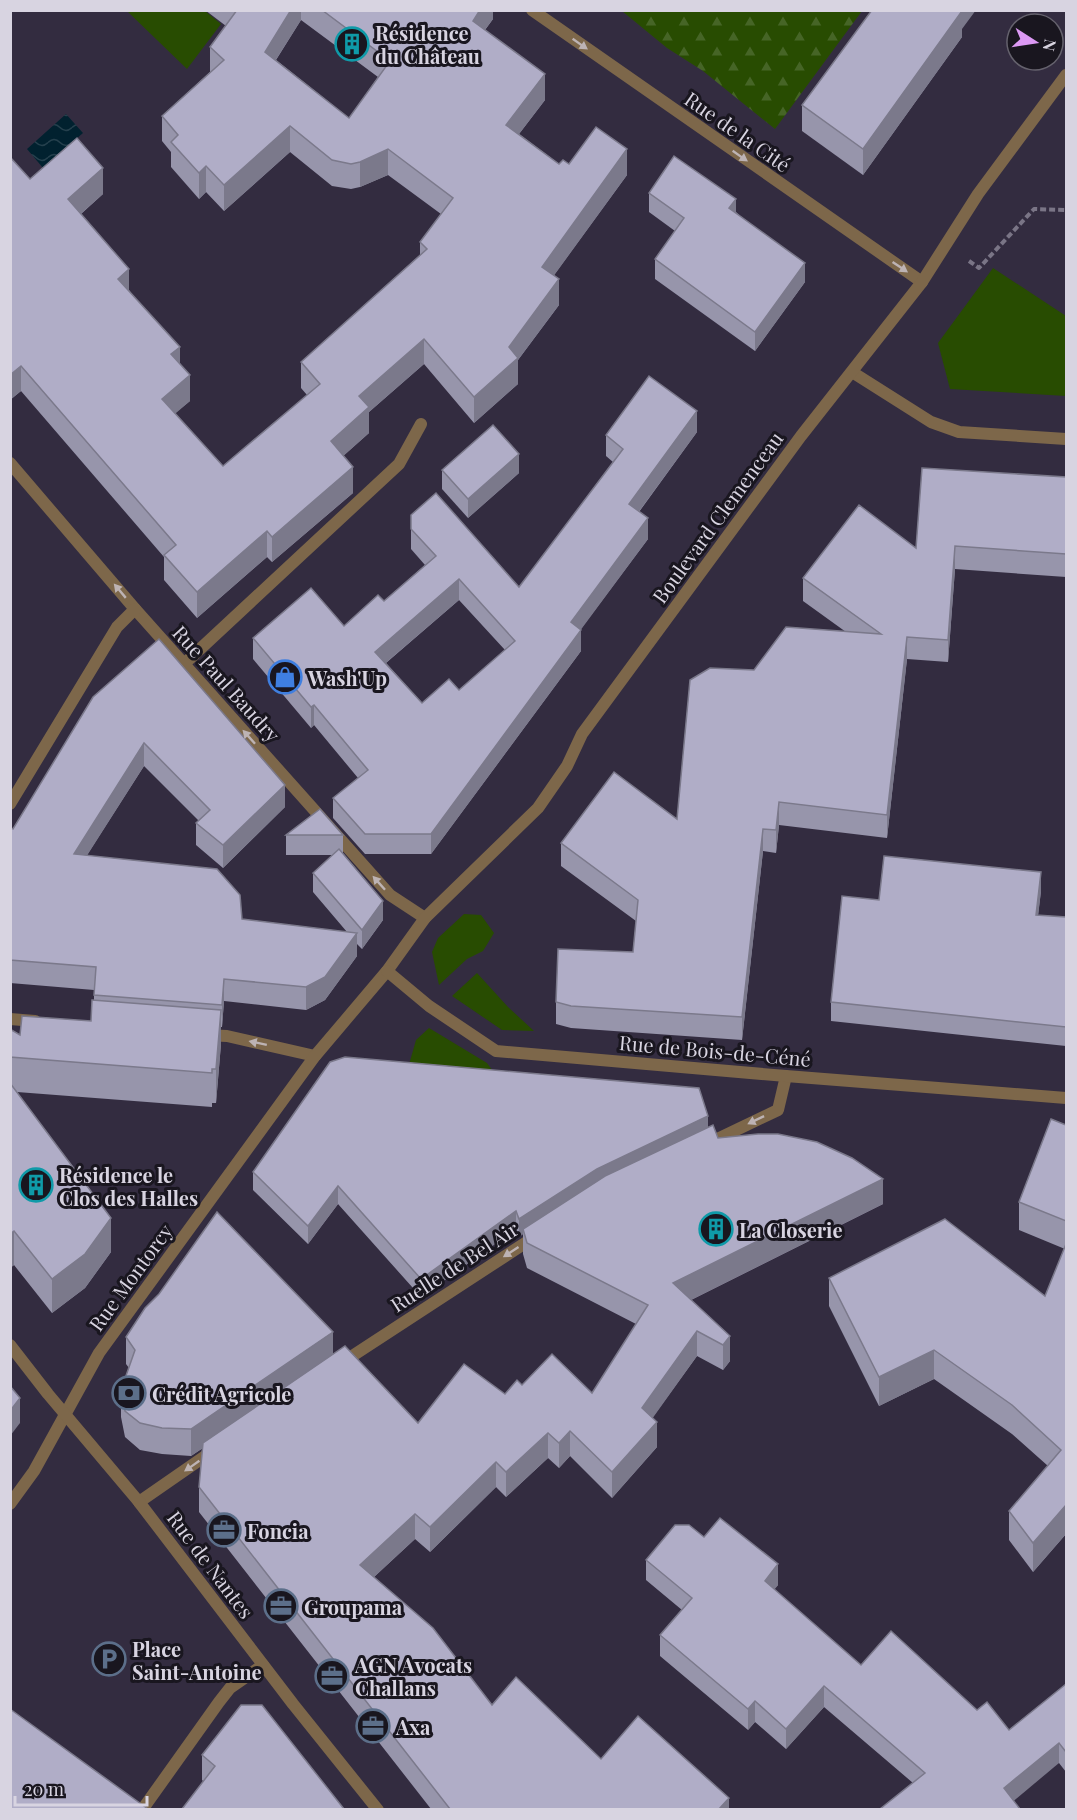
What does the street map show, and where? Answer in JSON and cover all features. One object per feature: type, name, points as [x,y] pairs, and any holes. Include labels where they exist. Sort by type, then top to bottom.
[{"type":"street","name":"Rue de la Cité","points":[[532,10],[922,282]]},
{"type":"street","name":"Boulevard Clemenceau","points":[[387,971],[425,918],[538,808],[567,766],[582,734],[794,446],[922,282],[978,194],[1066,75]]},
{"type":"street","points":[[852,372],[931,422],[958,432],[1066,439]]},
{"type":"street","points":[[184,664],[399,464],[421,424]]},
{"type":"street","name":"Rue Paul Baudry","points":[[10,463],[135,609],[390,895],[425,918]]},
{"type":"street","points":[[10,804],[117,627],[135,609]]},
{"type":"street","name":"Rue Montorcy","points":[[10,1504],[34,1471],[99,1353],[315,1056],[387,971]]},
{"type":"street","name":"Rue de Bois-de-Céné","points":[[387,971],[429,1006],[496,1051],[1066,1098]]},
{"type":"street","points":[[10,1019],[45,1022]]},
{"type":"street","points":[[193,1034],[227,1036],[315,1056]]},
{"type":"street","points":[[694,1150],[778,1110],[786,1076]]},
{"type":"street","name":"Ruelle de Bel Air","points":[[328,1372],[542,1232]]},
{"type":"street","name":"Rue de Nantes","points":[[10,1345],[139,1502],[263,1665],[378,1809]]},
{"type":"street","points":[[139,1502],[224,1443]]},
{"type":"street","points":[[142,1809],[224,1695],[230,1688],[263,1665]]},
{"type":"path","points":[[946,245],[979,268],[1034,209],[1066,210]]},
{"type":"green space","points":[[127,11],[205,11],[221,24],[187,69]]},
{"type":"green space","points":[[622,11],[862,11],[775,129],[703,71],[667,48]]},
{"type":"green space","points":[[993,268],[1066,316],[1066,396],[950,389],[938,343]]},
{"type":"green space","points":[[464,914],[481,915],[494,933],[483,951],[467,959],[439,985],[432,952],[438,938]]},
{"type":"green space","points":[[477,973],[534,1031],[502,1030],[452,996]]},
{"type":"green space","points":[[429,1028],[487,1063],[498,1078],[408,1068],[416,1040]]},
{"type":"water","points":[[66,114],[83,133],[43,168],[27,149]]},
{"type":"building","points":[[237,10],[291,10],[265,52],[349,118],[390,61],[322,10],[480,10],[473,21],[545,74],[506,125],[559,164],[563,160],[569,164],[596,127],[627,149],[542,267],[559,279],[509,347],[518,358],[474,397],[424,339],[359,396],[369,407],[331,441],[353,467],[272,537],[267,531],[197,592],[164,555],[176,545],[21,366],[10,375],[10,157],[30,179],[77,138],[103,168],[68,199],[129,269],[118,279],[180,347],[171,354],[190,375],[162,399],[223,466],[320,384],[301,362],[427,249],[420,242],[453,198],[388,149],[351,164],[332,160],[290,126],[224,185],[206,166],[199,173],[171,142],[178,135],[162,116],[224,60],[210,47]]},
{"type":"building","points":[[872,10],[962,11],[863,149],[802,105]]},
{"type":"building","points":[[674,156],[736,199],[729,208],[805,263],[755,332],[655,259],[684,218],[649,193]]},
{"type":"building","points":[[649,376],[697,411],[629,504],[648,518],[571,622],[581,630],[431,834],[365,834],[333,798],[368,770],[314,705],[311,707],[253,638],[311,588],[344,626],[378,595],[384,601],[436,556],[411,529],[411,515],[436,493],[519,587],[623,449],[606,435]],"holes":[[[459,579],[515,641],[459,690],[449,679],[422,703],[375,652]]]},
{"type":"building","points":[[493,425],[519,454],[468,499],[442,470]]},
{"type":"building","points":[[922,468],[1066,477],[1066,554],[955,546],[948,640],[907,637],[887,815],[779,802],[776,830],[763,829],[742,1017],[571,1006],[556,1002],[558,949],[633,952],[638,900],[561,843],[614,772],[677,819],[690,680],[710,668],[754,670],[786,627],[881,634],[803,578],[859,505],[916,548]]},
{"type":"building","points":[[159,639],[285,785],[223,845],[196,823],[210,810],[144,743],[74,854],[217,869],[240,895],[242,919],[357,933],[325,977],[306,987],[224,979],[222,1005],[94,995],[96,967],[10,960],[10,827],[13,829],[93,697]]},
{"type":"building","points":[[320,809],[343,835],[286,835]]},
{"type":"building","points":[[339,849],[383,901],[362,930],[313,873]]},
{"type":"building","points":[[884,856],[1041,872],[1036,915],[1066,917],[1066,1027],[831,1002],[842,896],[879,900]]},
{"type":"building","points":[[92,1000],[221,1010],[216,1069],[212,1069],[212,1073],[10,1057],[10,1029],[20,1035],[22,1016],[91,1021]]},
{"type":"building","points":[[345,1057],[699,1088],[708,1116],[597,1169],[519,1219],[516,1211],[421,1279],[338,1186],[308,1226],[253,1172],[330,1062]]},
{"type":"building","name":"Résidence le Clos des Halles","points":[[10,1083],[111,1218],[85,1254],[52,1279],[14,1231],[10,1234]]},
{"type":"building","points":[[1051,1119],[1066,1125],[1066,1221],[1019,1202]]},
{"type":"building","points":[[713,1125],[718,1138],[778,1134],[817,1142],[852,1158],[883,1179],[673,1283],[730,1336],[723,1345],[697,1331],[642,1408],[657,1422],[612,1472],[570,1431],[559,1443],[548,1433],[506,1472],[496,1462],[430,1527],[415,1514],[360,1565],[433,1628],[492,1705],[516,1677],[601,1759],[638,1716],[729,1798],[719,1809],[450,1809],[199,1487],[203,1443],[345,1346],[418,1423],[464,1364],[505,1394],[517,1380],[522,1385],[552,1354],[592,1393],[648,1305],[527,1243],[523,1229],[605,1176]]},
{"type":"building","points":[[217,1212],[333,1332],[191,1429],[162,1428],[140,1423],[125,1411],[121,1390],[135,1350],[126,1337]]},
{"type":"building","points":[[945,1219],[1045,1296],[1066,1244],[1066,1505],[1033,1543],[1009,1511],[1061,1450],[1012,1405],[934,1350],[879,1377],[829,1278]]},
{"type":"building","points":[[10,1386],[20,1398],[10,1411]]},
{"type":"building","points":[[720,1518],[778,1564],[765,1581],[861,1665],[891,1631],[977,1710],[987,1702],[1009,1730],[1066,1684],[1066,1752],[1059,1743],[1004,1788],[1020,1809],[880,1809],[925,1773],[824,1686],[786,1729],[755,1701],[748,1709],[660,1635],[692,1598],[646,1560],[675,1525],[689,1525],[704,1537]]},
{"type":"building","points":[[241,1705],[262,1705],[344,1809],[182,1809],[215,1766],[202,1755]]},
{"type":"building","points":[[10,1709],[148,1809],[10,1809]]},
{"type":"place","name":"Résidence du Château","points":[[352,44]]},
{"type":"place","name":"Wash'Up","points":[[285,677]]},
{"type":"place","name":"Résidence le Clos des Halles","points":[[36,1185]]},
{"type":"place","name":"La Closerie","points":[[716,1229]]},
{"type":"place","name":"Crédit Agricole","points":[[129,1393]]},
{"type":"place","name":"Foncia","points":[[224,1530]]},
{"type":"place","name":"Groupama","points":[[281,1606]]},
{"type":"place","name":"Place Saint-Antoine","points":[[109,1659]]},
{"type":"place","name":"AGN Avocats Challans","points":[[332,1676]]},
{"type":"place","name":"Axa","points":[[373,1726]]}]
